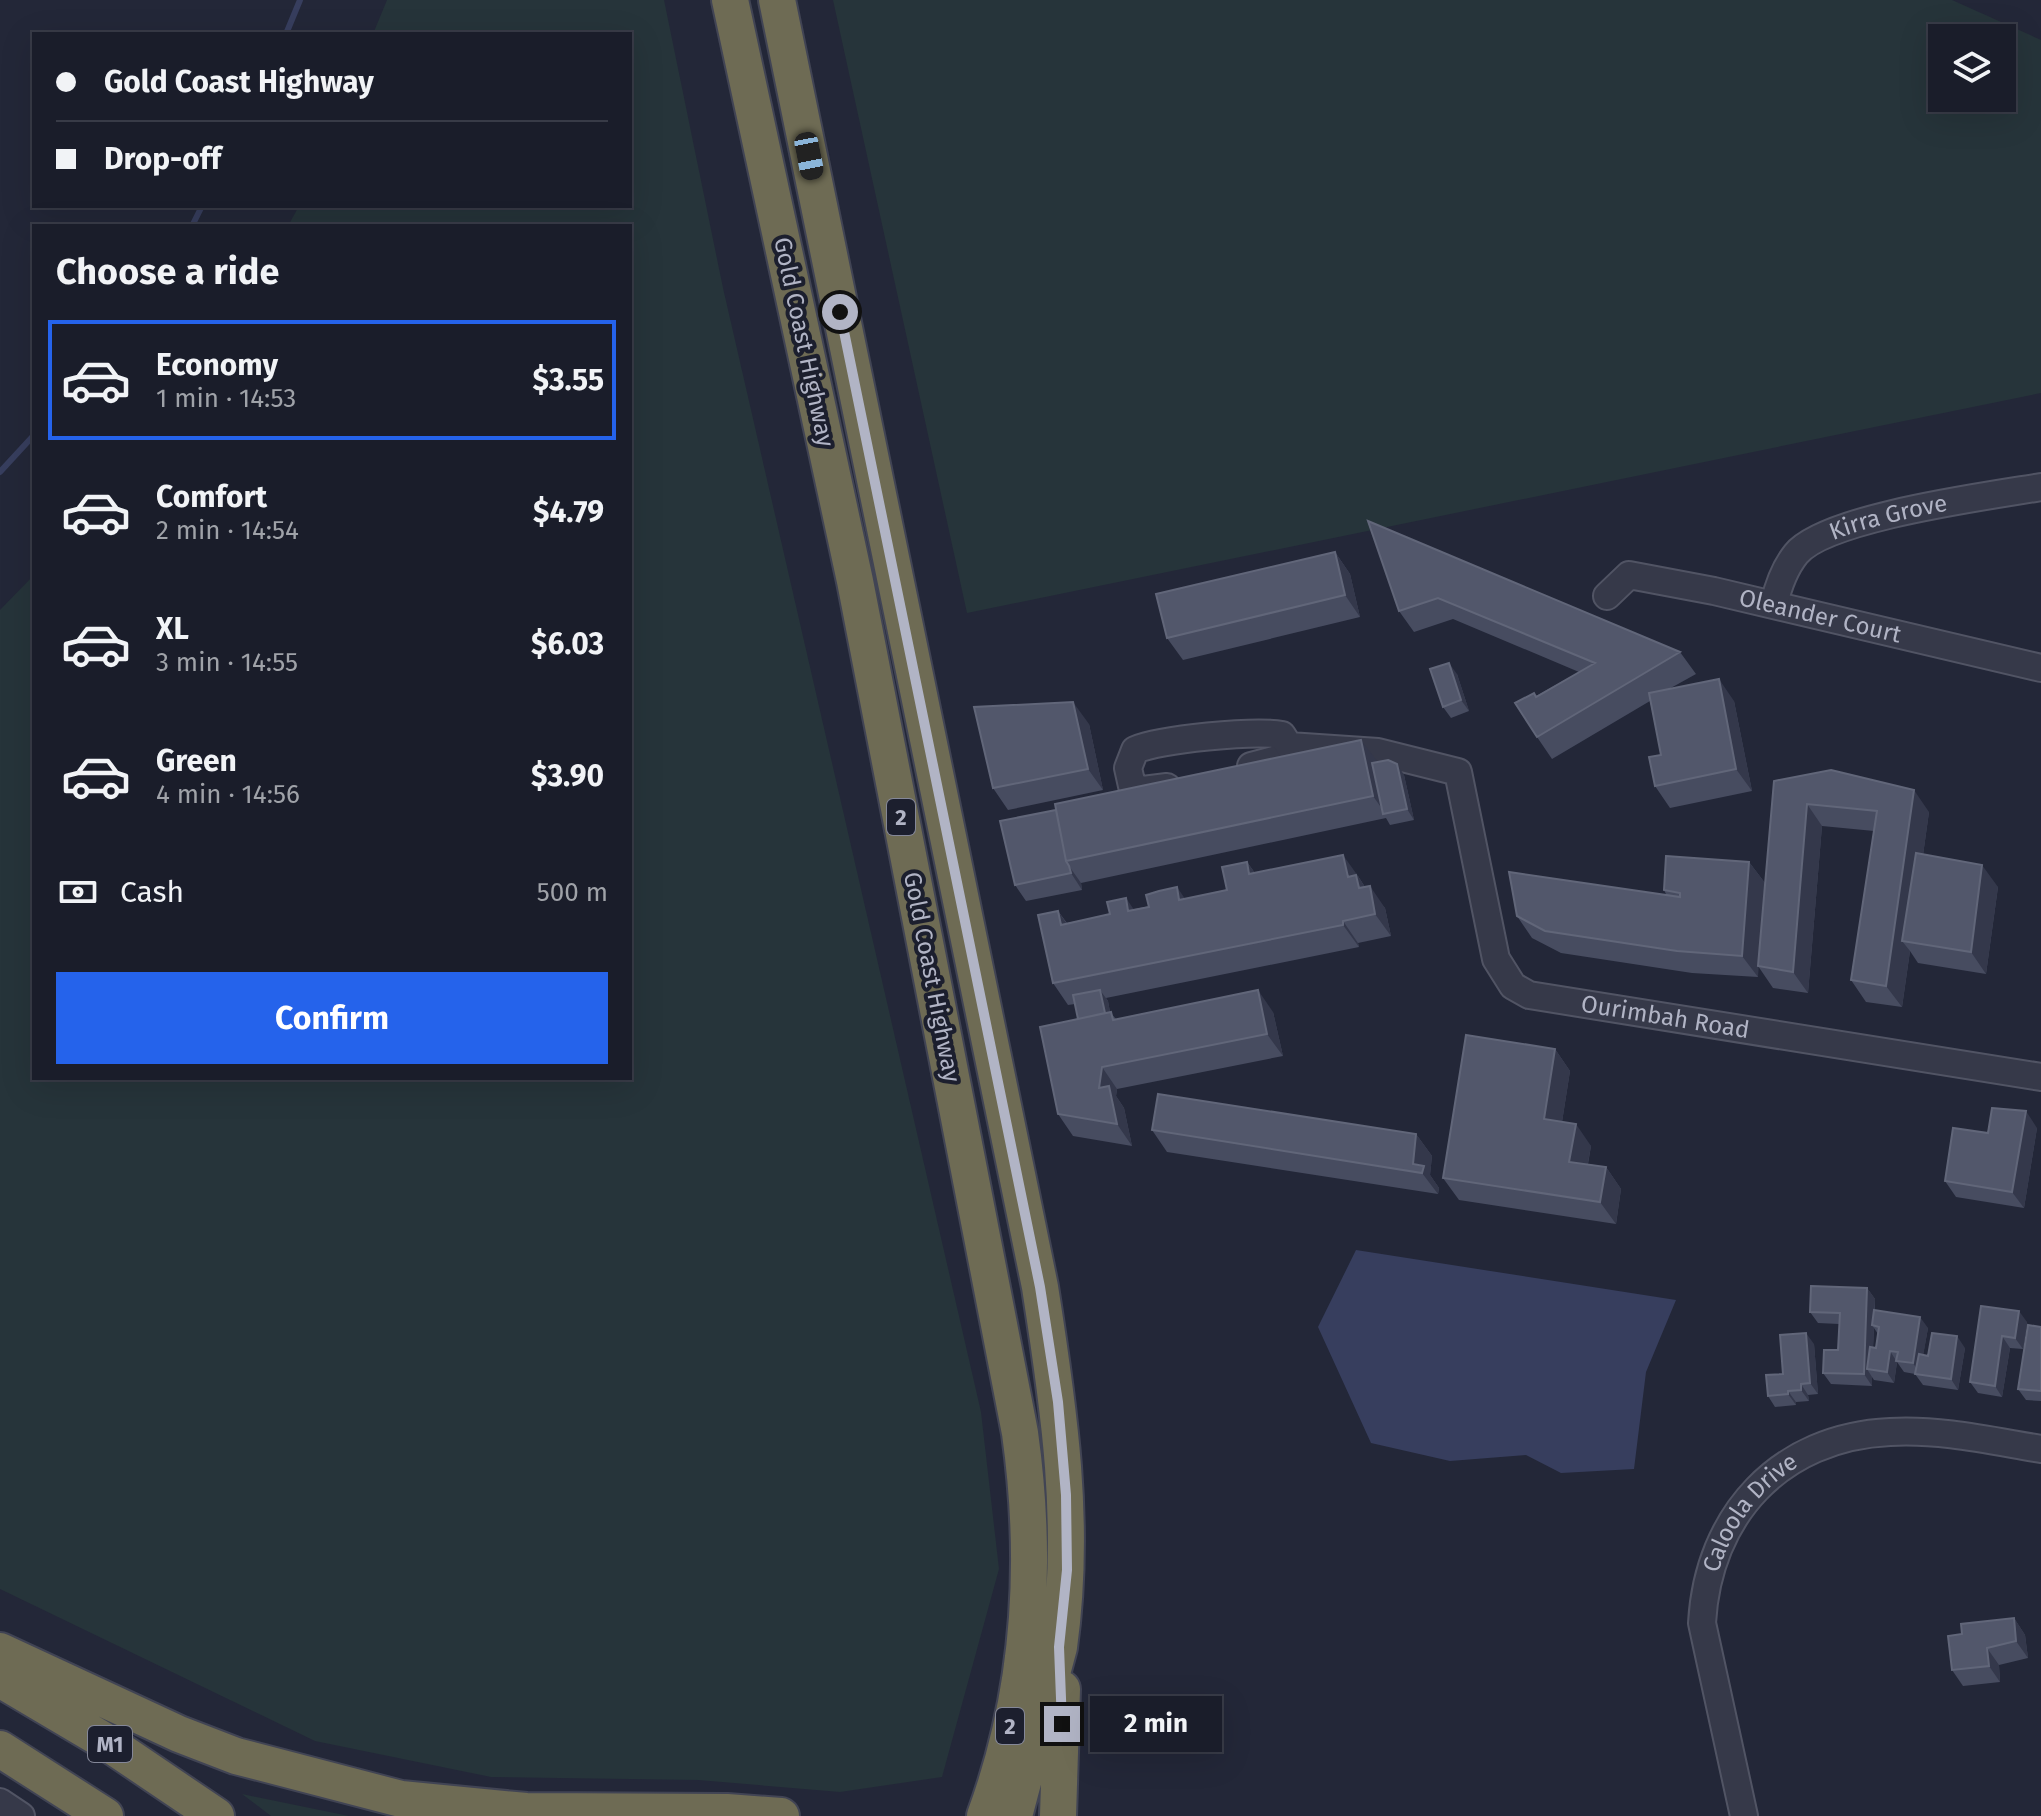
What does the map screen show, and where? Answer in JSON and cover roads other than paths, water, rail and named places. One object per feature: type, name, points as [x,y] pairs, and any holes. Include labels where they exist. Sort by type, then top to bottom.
[{"type":"highway","name":"Gold Coast Highway","points":[[730,0],[855,581],[1020,1433],[1030,1531],[1029,1592],[1016,1698],[992,1815]]},
{"type":"highway","name":"Gold Coast Highway","points":[[777,0],[1040,1287],[1058,1402],[1066,1495],[1067,1570],[1059,1647],[992,1815]]},
{"type":"highway","points":[[1033,1816],[1059,1647]]},
{"type":"highway","points":[[1058,1816],[1062,1713],[1059,1647]]},
{"type":"highway","points":[[0,1651],[179,1734],[236,1756],[401,1799],[526,1811],[727,1812],[781,1816]]},
{"type":"highway","name":"M1","points":[[0,1679],[108,1743],[216,1816]]},
{"type":"highway","name":"M1","points":[[0,1749],[105,1816]]},
{"type":"street","name":"Kirra Grove","points":[[1774,604],[1778,584],[1797,553],[1832,531],[2041,487]]},
{"type":"street","name":"Oleander Court","points":[[1607,596],[1629,575],[1774,604],[2041,668]]},
{"type":"street","points":[[1190,781],[1160,788],[1136,789],[1128,779],[1130,758],[1135,750],[1144,746],[1251,734],[1282,735],[1289,746],[1281,758],[1220,773]]},
{"type":"street","name":"Ourimbah Road","points":[[1289,746],[1378,752],[1458,772],[1496,959],[1513,986],[1529,995],[2041,1077]]},
{"type":"street","name":"Caloola Drive","points":[[1744,1816],[1702,1623],[1703,1602],[1716,1550],[1735,1511],[1777,1471],[1819,1446],[1842,1439],[1884,1432],[1931,1433],[2041,1449]]},
{"type":"street","points":[[0,1802],[21,1816]]},
{"type":"water","points":[[1356,1250],[1676,1300],[1646,1372],[1634,1469],[1561,1473],[1526,1455],[1450,1461],[1371,1443],[1318,1327]]},
{"type":"waterway","points":[[287,32],[300,0]]},
{"type":"waterway","points":[[193,224],[201,208]]},
{"type":"waterway","points":[[0,472],[32,437]]}]
